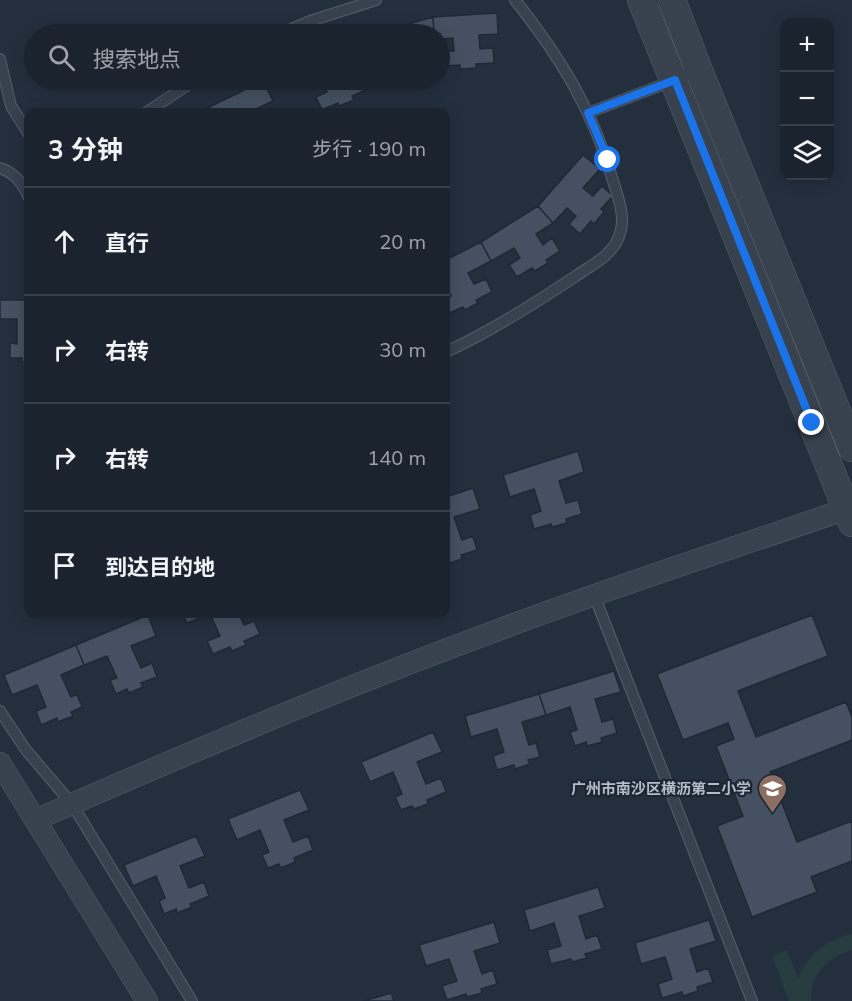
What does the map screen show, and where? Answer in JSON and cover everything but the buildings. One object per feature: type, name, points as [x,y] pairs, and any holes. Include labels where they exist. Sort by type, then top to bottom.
[{"type":"street","points":[[642,0],[686,74],[852,448]]},
{"type":"street","points":[[35,820],[256,725],[373,678],[594,595],[850,513],[686,74],[672,0]]},
{"type":"street","points":[[0,763],[147,1001]]},
{"type":"lane","points":[[303,24],[376,0]]},
{"type":"lane","points":[[450,350],[535,303],[606,255],[617,242],[622,226],[622,210],[608,160],[588,113],[567,72],[542,34],[515,0]]},
{"type":"lane","points":[[0,59],[11,106],[24,127]]},
{"type":"lane","points":[[588,113],[686,74]]},
{"type":"lane","points":[[153,108],[180,90]]},
{"type":"lane","points":[[0,111],[11,106]]},
{"type":"lane","points":[[0,168],[21,181],[24,187]]},
{"type":"lane","points":[[594,595],[752,1001]]},
{"type":"lane","points":[[0,711],[26,750],[72,804],[192,1001]]},
{"type":"green space","points":[[852,934],[852,950],[828,962],[817,975],[811,992],[811,1001],[789,1001],[772,956],[787,950],[798,978],[813,954],[819,949],[833,940]]},
{"type":"place","name":"广州市南沙区横沥第二小学","points":[[772,814]]},
{"type":"route","points":[[608,160],[588,113],[675,80],[812,423]]}]
